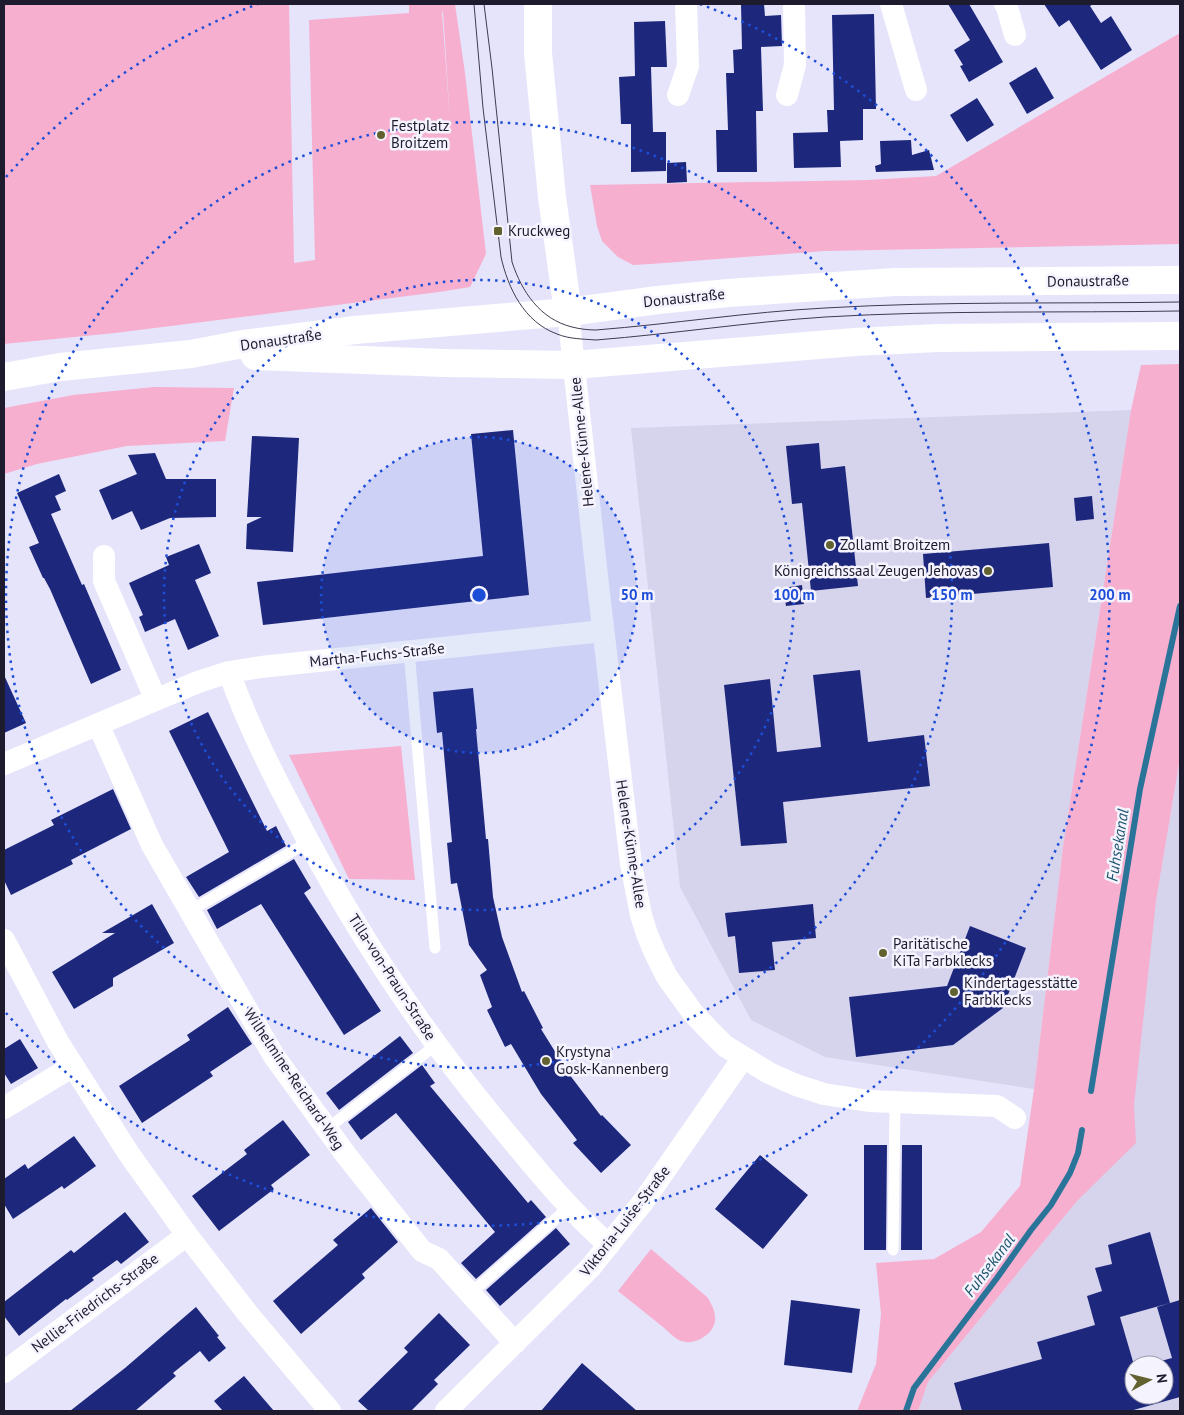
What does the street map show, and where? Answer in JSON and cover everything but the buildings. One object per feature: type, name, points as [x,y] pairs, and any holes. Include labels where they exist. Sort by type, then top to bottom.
[{"type":"main road","points":[[538,4],[538,53],[552,197],[568,312]]},
{"type":"main road","name":"Donaustraße","points":[[4,376],[60,367],[191,354],[243,344],[355,330],[568,312],[728,293],[895,282],[1180,280]]},
{"type":"main road","name":"Donaustraße","points":[[191,354],[445,363],[573,365],[855,342],[938,338],[1180,336]]},
{"type":"street","points":[[678,95],[688,66],[686,4]]},
{"type":"street","points":[[787,95],[796,65],[794,4]]},
{"type":"street","points":[[891,4],[916,90]]},
{"type":"street","points":[[1005,4],[1014,35]]},
{"type":"street","name":"Helene-Künne-Allee","points":[[568,312],[630,864],[647,934],[667,976],[693,1013],[725,1046],[769,1073],[796,1085],[824,1094],[869,1101],[997,1106],[1015,1118]]},
{"type":"street","points":[[104,556],[104,581],[156,700]]},
{"type":"street","name":"Martha-Fuchs-Straße","points":[[4,764],[198,682],[229,672],[603,630]]},
{"type":"street","name":"Tilla-von-Praun-Straße","points":[[229,672],[254,736],[308,842],[356,926],[387,974],[436,1045],[476,1097],[569,1207],[609,1245]]},
{"type":"street","name":"Wilhelmine-Reichard-Weg","points":[[98,724],[152,845],[274,1056],[346,1155],[422,1251],[439,1259],[515,1343]]},
{"type":"street","points":[[4,940],[44,1017],[130,1154],[187,1235],[325,1410]]},
{"type":"street","name":"Viktoria-Luise-Straße","points":[[446,1411],[590,1268],[643,1202],[743,1058]]},
{"type":"street","points":[[4,1108],[73,1066]]},
{"type":"street","name":"Nellie-Friedrichs-Straße","points":[[4,1372],[187,1235]]},
{"type":"lane","points":[[409,651],[436,948]]},
{"type":"lane","points":[[190,911],[308,842]]},
{"type":"lane","points":[[328,1128],[436,1045]]},
{"type":"lane","points":[[893,1250],[895,1103]]},
{"type":"lane","points":[[470,1294],[569,1207]]},
{"type":"shaded area","points":[[4,4],[289,4],[294,263],[315,260],[309,20],[409,13],[409,4],[455,4],[486,254],[470,287],[115,333],[4,344]],"holes":[[[443,11],[450,121],[442,12]]]},
{"type":"shaded area","points":[[1180,33],[1180,244],[824,251],[633,265],[618,257],[602,241],[597,226],[590,185],[868,180],[936,176]]},
{"type":"shaded area","points":[[1180,364],[1180,758],[1156,901],[1134,1105],[1136,1143],[1077,1201],[928,1382],[918,1411],[857,1411],[876,1364],[881,1314],[876,1263],[934,1259],[981,1232],[1020,1186],[1034,1089],[1063,847],[1131,410],[1141,365]]},
{"type":"shaded area","points":[[154,387],[234,388],[225,441],[127,446],[37,464],[4,474],[4,408],[73,395]]},
{"type":"shaded area","points":[[1131,410],[1063,847],[1034,1089],[825,1057],[751,1020],[680,887],[631,428]]},
{"type":"shaded area","points":[[401,746],[415,880],[349,879],[289,755]]},
{"type":"shaded area","points":[[1180,758],[1180,1411],[918,1411],[928,1382],[1077,1201],[1156,901]]},
{"type":"shaded area","points":[[651,1249],[707,1297],[713,1308],[715,1321],[712,1329],[702,1338],[690,1342],[679,1340],[618,1291]]},
{"type":"waterway","name":"Fuhsekanal","points":[[1091,1091],[1140,789],[1180,606]]},
{"type":"waterway","name":"Fuhsekanal","points":[[906,1411],[914,1388],[1051,1205],[1070,1173],[1078,1153],[1082,1130]]},
{"type":"tram line","points":[[474,4],[483,108],[501,257],[508,280],[519,303],[545,329],[571,338],[596,340],[825,317],[958,313],[1180,311]]},
{"type":"tram line","points":[[484,4],[512,262],[521,284],[534,303],[551,318],[561,323],[572,327],[596,330],[767,312],[825,308],[958,304],[1180,302]]},
{"type":"place","name":"Festplatz Broitzem","points":[[381,135]]},
{"type":"place","name":"Kruckweg","points":[[498,231]]},
{"type":"place","name":"Zollamt Broitzem","points":[[830,545]]},
{"type":"place","name":"Königreichssaal Zeugen Jehovas","points":[[988,571]]},
{"type":"place","name":"Paritätische KiTa Farbklecks","points":[[883,953]]},
{"type":"place","name":"Kindertagesstätte Farbklecks","points":[[954,992]]},
{"type":"place","name":"Krystyna Gosk-Kannenberg","points":[[546,1061]]}]
